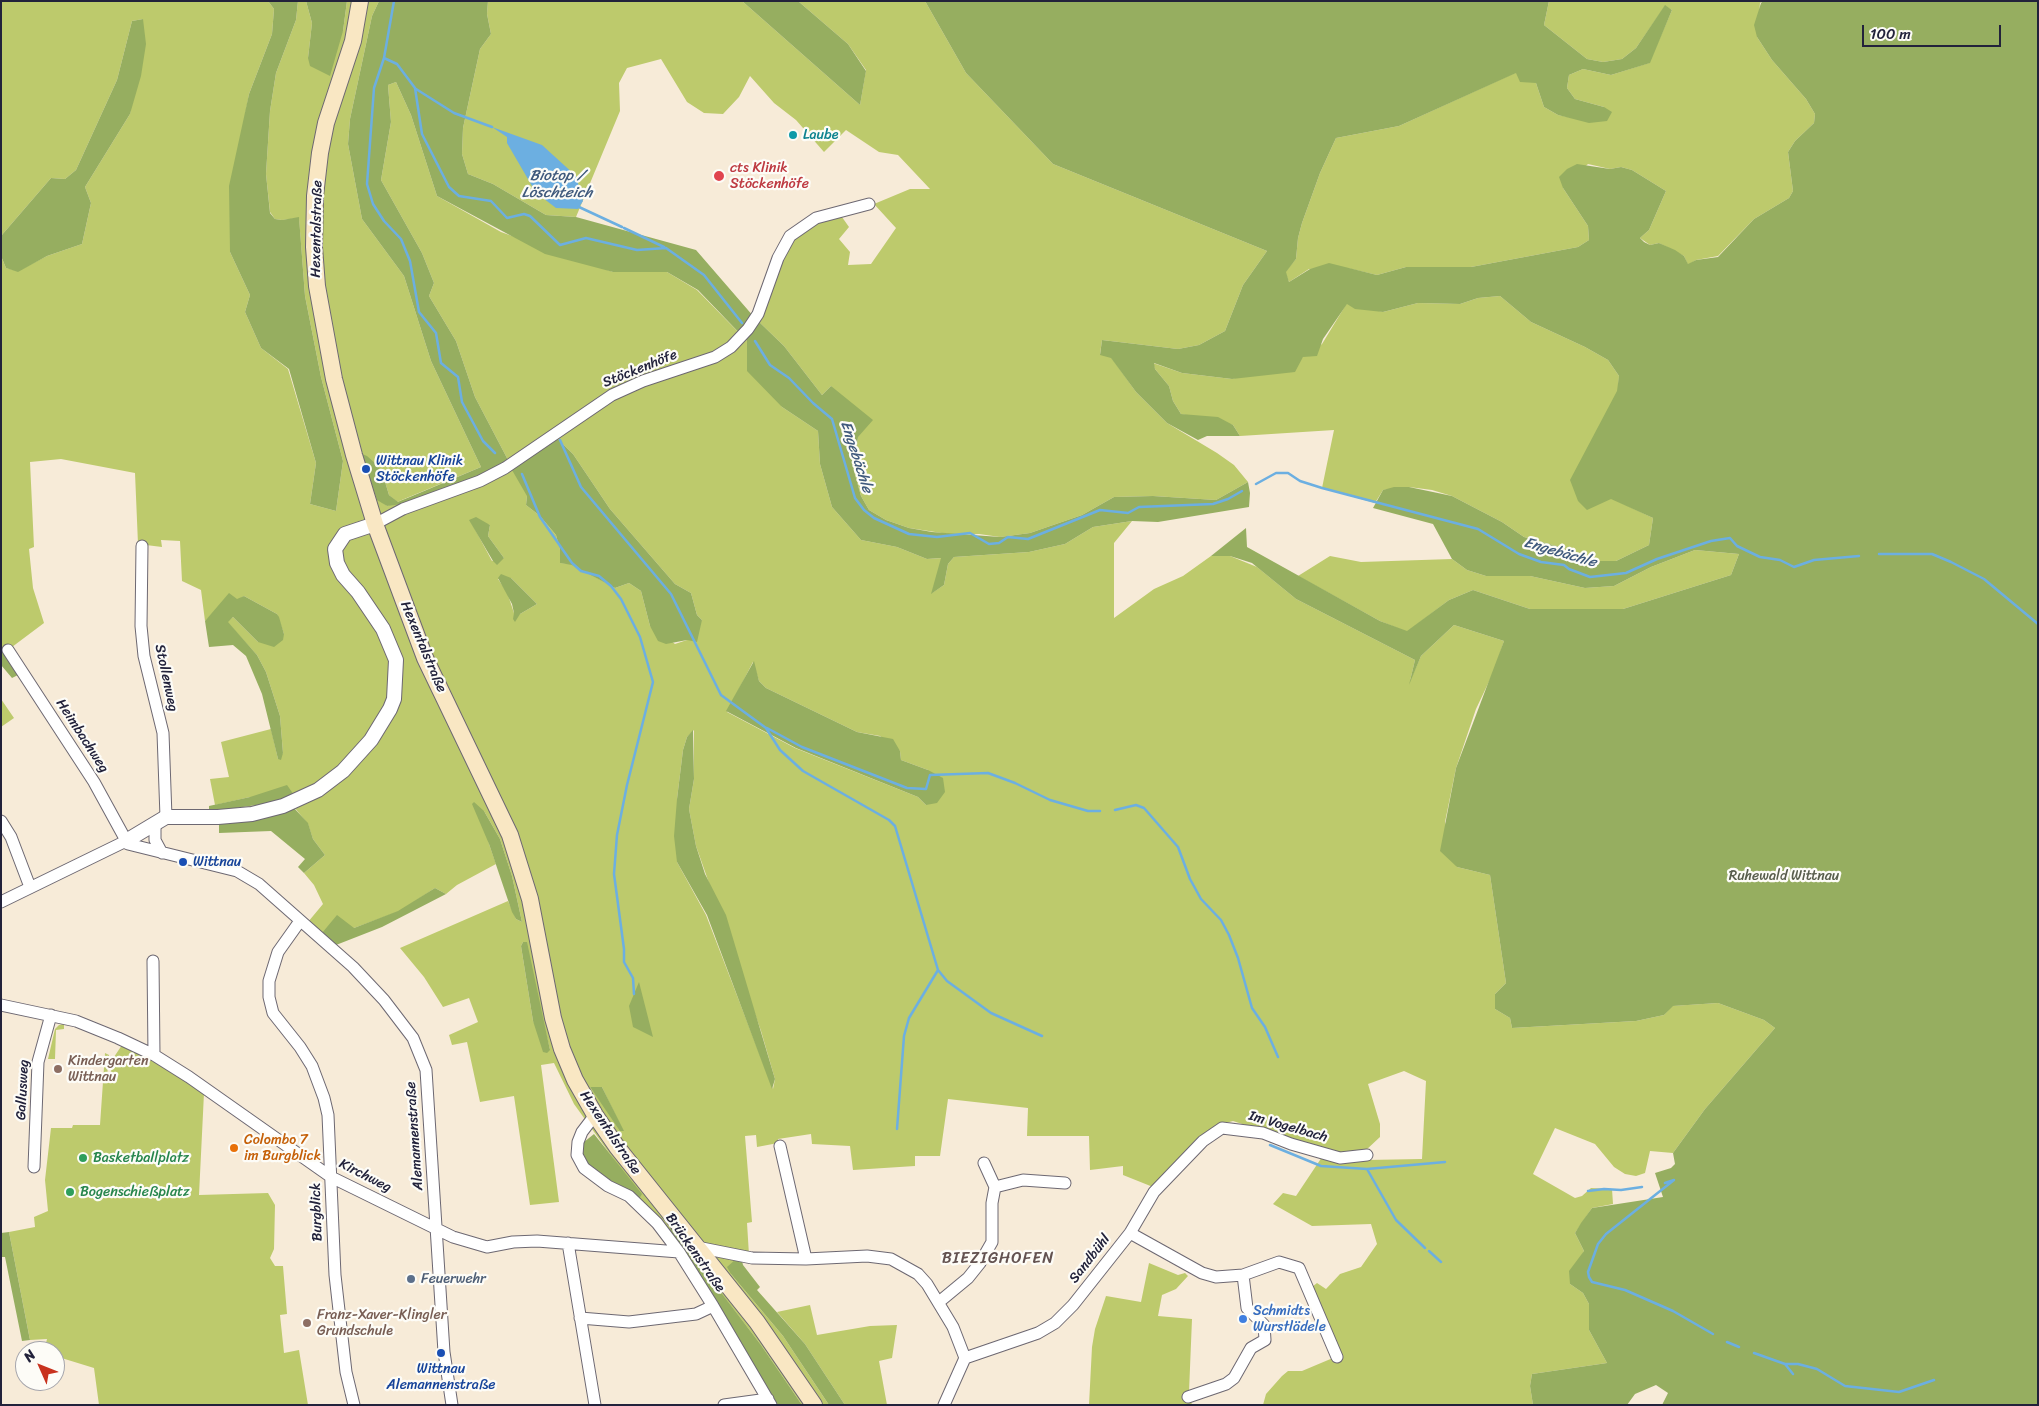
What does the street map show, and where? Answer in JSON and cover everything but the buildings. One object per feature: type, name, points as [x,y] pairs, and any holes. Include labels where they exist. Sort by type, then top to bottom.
[{"type":"main road","name":"Hexentalstraße","points":[[360,1],[353,41],[326,123],[321,146],[315,196],[314,247],[316,286],[334,379],[375,524],[425,658],[510,835],[530,900],[547,993],[562,1049],[575,1080],[595,1115],[652,1192],[762,1329],[814,1405]]},
{"type":"street","name":"Stöckenhöfe","points":[[375,524],[403,509],[480,480],[505,468],[612,395],[715,357],[731,347],[748,329],[758,314],[778,258],[790,236],[800,227],[816,218],[869,204]]},
{"type":"street","points":[[1,902],[126,841],[160,821],[252,814],[283,806],[318,790],[355,761],[380,727],[394,699],[396,660],[383,629],[358,592],[343,575],[337,563],[335,549],[345,534],[375,524]]},
{"type":"street","name":"Stollenweg","points":[[142,546],[141,626],[144,656],[163,733],[160,821]]},
{"type":"street","name":"Heimbachweg","points":[[8,650],[94,782],[126,841]]},
{"type":"street","points":[[1,821],[11,837],[30,887]]},
{"type":"street","points":[[160,821],[155,840],[162,853]]},
{"type":"street","name":"Alemannenstraße","points":[[126,841],[128,844],[237,871],[259,884],[353,967],[384,1000],[413,1038],[426,1070],[444,1352],[452,1405]]},
{"type":"street","name":"Burgblick","points":[[300,921],[278,952],[269,981],[269,998],[273,1013],[300,1047],[312,1066],[324,1098],[331,1141],[335,1275],[346,1372],[354,1405]]},
{"type":"street","points":[[153,961],[154,1055]]},
{"type":"street","name":"Kirchweg","points":[[1,1005],[76,1021],[154,1055],[189,1077],[331,1177],[453,1237],[487,1247],[513,1242],[568,1243],[679,1252]]},
{"type":"street","name":"Gallusweg","points":[[34,1167],[38,1062],[51,1015]]},
{"type":"street","name":"Brückenstraße","points":[[595,1115],[582,1132],[578,1142],[577,1156],[584,1168],[608,1186],[629,1196],[642,1207],[679,1252],[769,1402]]},
{"type":"street","name":"Im Vogelbach","points":[[1130,1233],[1154,1192],[1203,1141],[1222,1128],[1263,1133],[1291,1144],[1340,1158],[1367,1155]]},
{"type":"street","points":[[780,1146],[806,1259]]},
{"type":"street","points":[[939,1302],[968,1278],[980,1264],[992,1242],[992,1203],[995,1187],[984,1163]]},
{"type":"street","points":[[995,1187],[1022,1180],[1065,1183]]},
{"type":"street","name":"Sandbühl","points":[[965,1358],[1038,1333],[1055,1324],[1074,1305],[1130,1233],[1202,1273],[1216,1277],[1243,1275],[1278,1262],[1299,1268],[1337,1357]]},
{"type":"street","points":[[568,1243],[595,1405]]},
{"type":"street","points":[[697,1247],[752,1258],[806,1259],[867,1256],[891,1259],[918,1274],[939,1302],[953,1327],[965,1358],[944,1405]]},
{"type":"street","points":[[1188,1397],[1226,1384],[1234,1378],[1251,1348],[1265,1340],[1264,1325],[1247,1308],[1243,1275]]},
{"type":"street","points":[[580,1318],[629,1322],[696,1314],[712,1306]]},
{"type":"street","points":[[724,1405],[769,1402]]},
{"type":"green space","points":[[1,1],[268,1],[274,9],[272,34],[249,94],[242,132],[230,252],[250,295],[245,312],[261,348],[288,369],[316,463],[310,504],[336,511],[343,461],[321,377],[305,296],[299,218],[275,219],[270,212],[266,174],[270,111],[276,73],[296,20],[298,1],[306,1],[312,23],[308,58],[343,31],[347,1],[379,1],[372,16],[350,119],[348,144],[362,219],[404,276],[431,361],[481,467],[397,502],[389,495],[383,475],[382,502],[387,506],[508,460],[475,397],[456,341],[429,296],[434,283],[422,253],[381,180],[391,122],[388,85],[396,82],[411,115],[437,196],[501,232],[613,272],[667,272],[697,290],[747,341],[782,407],[818,431],[820,464],[832,507],[861,540],[897,547],[927,559],[942,558],[932,593],[944,585],[948,564],[954,557],[1029,552],[1065,544],[1093,527],[1132,521],[1114,543],[1114,618],[1154,589],[1183,576],[1211,556],[1230,556],[1257,567],[1296,599],[1415,660],[1410,681],[1421,656],[1454,625],[1504,641],[1494,671],[1476,709],[1456,768],[1445,822],[1457,867],[1490,875],[1506,983],[1495,994],[1495,1009],[1510,1018],[1512,1028],[1636,1021],[1664,1015],[1672,1006],[1718,1003],[1764,1020],[1775,1028],[1705,1109],[1673,1153],[1650,1151],[1645,1173],[1636,1176],[1625,1174],[1614,1167],[1595,1144],[1555,1128],[1533,1174],[1575,1198],[1582,1196],[1591,1188],[1612,1189],[1613,1204],[1592,1208],[1575,1233],[1584,1251],[1570,1284],[1583,1293],[1589,1304],[1589,1330],[1607,1363],[1532,1374],[1530,1386],[1533,1405],[1263,1405],[1266,1394],[1288,1371],[1302,1371],[1340,1355],[1312,1287],[1317,1283],[1326,1289],[1340,1274],[1361,1267],[1377,1244],[1371,1224],[1312,1226],[1273,1204],[1283,1193],[1296,1196],[1326,1151],[1233,1121],[1222,1124],[1153,1187],[1123,1175],[1123,1166],[1090,1170],[1089,1136],[1027,1136],[1028,1108],[948,1099],[940,1156],[915,1156],[915,1166],[853,1170],[850,1146],[812,1144],[811,1134],[778,1139],[778,1143],[757,1147],[756,1135],[745,1136],[752,1222],[747,1223],[749,1255],[736,1259],[731,1274],[783,1336],[829,1405],[802,1405],[761,1345],[672,1229],[668,1229],[639,1199],[620,1168],[574,1104],[554,1063],[541,1065],[559,1202],[530,1205],[514,1096],[480,1102],[467,1042],[452,1045],[449,1035],[478,1022],[469,998],[443,1007],[424,977],[400,948],[508,901],[516,919],[522,922],[512,876],[500,839],[484,811],[489,844],[496,864],[457,885],[446,894],[435,888],[400,911],[354,928],[322,933],[308,922],[323,904],[314,885],[304,873],[325,855],[313,839],[308,824],[294,807],[219,811],[270,803],[250,797],[215,805],[210,779],[229,777],[221,742],[271,729],[278,759],[283,753],[280,716],[266,672],[257,655],[227,622],[233,617],[258,642],[284,634],[277,614],[244,596],[238,600],[232,597],[205,621],[201,590],[182,581],[180,541],[161,540],[162,547],[138,544],[135,473],[61,459],[30,462],[34,547],[29,549],[33,588],[44,623],[4,653],[1,651],[1,256],[6,268],[18,271],[47,256],[82,244],[91,203],[85,187],[130,114],[143,19],[132,21],[117,80],[76,170],[65,179],[51,178],[1,236]],"holes":[[[558,439],[573,454],[610,509],[675,584],[691,593],[697,615],[702,620],[687,640],[675,644],[650,626],[641,591],[629,583],[615,588],[572,564],[560,563],[560,550],[556,535],[540,516],[526,505],[527,496],[549,446]],[[470,520],[490,525],[488,536],[504,558],[492,561]],[[511,578],[537,604],[520,614],[514,613],[507,592],[498,579]],[[753,662],[759,681],[766,688],[857,732],[880,736],[900,751],[901,760],[928,770],[926,805],[918,797],[795,748],[727,712]],[[694,730],[694,779],[689,809],[696,846],[761,1031],[775,1079],[773,1089],[706,915],[677,862],[677,799],[683,750],[687,737]],[[523,942],[550,1050],[533,1021],[521,946]],[[1404,1071],[1426,1081],[1422,1159],[1366,1160],[1365,1151],[1380,1137],[1380,1124],[1368,1084]],[[590,1087],[602,1087],[623,1131]]]},
{"type":"green space","points":[[268,1],[298,1],[296,20],[276,73],[270,111],[266,174],[270,213],[275,219],[282,220],[299,217],[305,296],[321,377],[343,461],[336,511],[310,504],[316,463],[289,369],[261,348],[245,312],[250,295],[230,252],[229,186],[249,94],[272,34],[274,9]]},
{"type":"green space","points":[[306,1],[347,1],[343,31],[330,76],[310,66],[308,58],[312,23]]},
{"type":"green space","points":[[379,1],[488,1],[487,14],[491,34],[480,49],[463,128],[462,154],[468,174],[493,184],[546,215],[576,217],[696,250],[754,317],[784,346],[822,395],[831,386],[873,420],[858,437],[854,471],[861,496],[869,510],[886,520],[909,528],[932,532],[1000,537],[1030,533],[1082,515],[1114,497],[1153,496],[1216,500],[1248,482],[1250,493],[1249,507],[1158,522],[1132,521],[1093,527],[1065,544],[1029,552],[954,557],[948,564],[944,585],[931,594],[941,558],[927,559],[897,547],[861,540],[832,507],[820,464],[818,431],[782,407],[747,371],[747,341],[698,290],[667,272],[613,272],[545,254],[437,196],[411,115],[396,82],[388,85],[391,122],[381,180],[422,253],[434,283],[429,296],[456,341],[475,397],[508,460],[482,475],[410,503],[387,506],[377,500],[362,454],[377,465],[383,475],[389,495],[398,502],[481,467],[431,361],[404,276],[362,219],[348,144],[350,119],[372,16]]},
{"type":"green space","points":[[488,1],[742,1],[860,105],[866,70],[848,44],[798,1],[925,1],[966,73],[1053,164],[1267,251],[1243,285],[1225,331],[1199,345],[1178,349],[1102,340],[1100,354],[1111,357],[1136,392],[1167,423],[1234,465],[1248,482],[1216,500],[1153,496],[1114,497],[1082,515],[1030,533],[1000,537],[979,534],[955,535],[909,528],[886,520],[869,510],[861,496],[854,471],[858,437],[831,386],[822,395],[784,346],[754,317],[786,243],[837,210],[849,227],[839,239],[850,252],[848,265],[871,264],[896,228],[874,204],[910,189],[930,189],[898,155],[879,152],[846,130],[824,152],[796,120],[774,103],[750,76],[739,97],[723,114],[704,113],[687,102],[661,59],[627,68],[619,83],[620,111],[576,217],[546,215],[493,184],[468,174],[462,154],[463,128],[480,49],[491,34],[487,14]]},
{"type":"green space","points":[[742,1],[798,1],[848,44],[866,71],[860,105]]},
{"type":"green space","name":"Ruhewald Wittnau","points":[[925,1],[1549,1],[1544,25],[1587,59],[1603,62],[1622,59],[1636,48],[1665,5],[1672,10],[1650,63],[1611,75],[1583,69],[1569,75],[1567,88],[1575,99],[1604,107],[1612,112],[1607,121],[1589,123],[1558,115],[1544,107],[1536,83],[1520,82],[1516,73],[1399,126],[1336,138],[1320,173],[1302,223],[1296,259],[1286,272],[1289,282],[1310,269],[1329,263],[1377,275],[1406,267],[1471,267],[1578,247],[1589,240],[1588,226],[1563,188],[1559,177],[1567,169],[1577,164],[1610,169],[1621,167],[1632,170],[1666,191],[1649,230],[1640,238],[1644,242],[1650,245],[1659,243],[1675,250],[1684,256],[1688,264],[1696,260],[1718,257],[1754,219],[1789,198],[1793,191],[1788,152],[1795,141],[1814,123],[1815,114],[1806,99],[1772,60],[1757,37],[1754,25],[1763,1],[2038,1],[2038,1405],[1662,1405],[1668,1393],[1656,1385],[1635,1394],[1627,1405],[1533,1405],[1530,1386],[1532,1374],[1607,1363],[1589,1330],[1589,1304],[1583,1293],[1570,1284],[1569,1271],[1584,1251],[1575,1233],[1581,1223],[1592,1208],[1663,1197],[1655,1173],[1671,1168],[1675,1164],[1673,1153],[1705,1109],[1775,1028],[1764,1020],[1718,1003],[1673,1006],[1664,1015],[1636,1021],[1512,1028],[1510,1018],[1495,1009],[1495,994],[1506,983],[1490,875],[1457,867],[1440,851],[1456,768],[1504,641],[1454,625],[1421,656],[1409,685],[1415,660],[1296,599],[1252,563],[1230,556],[1211,556],[1246,528],[1247,547],[1380,621],[1407,631],[1449,600],[1473,590],[1530,609],[1623,609],[1731,575],[1739,554],[1695,550],[1651,567],[1614,586],[1585,588],[1530,576],[1486,576],[1467,570],[1452,559],[1433,524],[1373,508],[1383,490],[1394,487],[1409,487],[1452,496],[1502,522],[1524,537],[1564,548],[1594,561],[1616,561],[1649,545],[1653,518],[1611,499],[1587,510],[1578,501],[1570,480],[1617,391],[1619,376],[1608,360],[1531,322],[1500,296],[1478,298],[1460,304],[1418,303],[1383,312],[1355,309],[1347,304],[1323,339],[1317,356],[1303,357],[1295,372],[1232,379],[1182,373],[1154,363],[1155,369],[1169,386],[1173,401],[1181,414],[1218,417],[1233,425],[1240,436],[1207,436],[1198,440],[1167,423],[1136,392],[1111,358],[1100,355],[1102,340],[1178,349],[1199,345],[1225,331],[1243,285],[1267,251],[1053,164],[966,73]]},
{"type":"green space","points":[[1549,1],[1763,1],[1760,3],[1757,37],[1772,60],[1806,99],[1815,114],[1814,123],[1795,141],[1788,152],[1793,191],[1789,198],[1754,219],[1718,256],[1696,260],[1688,265],[1684,256],[1659,243],[1650,245],[1640,238],[1649,230],[1666,191],[1632,170],[1621,167],[1610,169],[1588,164],[1563,188],[1588,226],[1589,240],[1578,247],[1471,267],[1406,267],[1377,275],[1347,268],[1309,269],[1289,282],[1285,272],[1296,259],[1302,223],[1320,173],[1336,138],[1399,126],[1517,72],[1536,83],[1544,107],[1558,115],[1573,118],[1604,107],[1575,99],[1567,88],[1569,75],[1583,69],[1611,75],[1649,63],[1672,10],[1665,6],[1636,48],[1622,59],[1603,62],[1587,59],[1544,25]]},
{"type":"green space","points":[[143,19],[146,44],[141,76],[130,114],[85,187],[91,203],[82,244],[47,256],[18,272],[6,268],[1,256],[1,236],[51,178],[65,179],[76,170],[117,80],[132,21]]},
{"type":"green space","points":[[1500,296],[1531,322],[1608,360],[1619,376],[1611,498],[1653,518],[1649,545],[1616,561],[1594,561],[1564,548],[1524,537],[1502,522],[1452,496],[1432,490],[1409,487],[1383,490],[1375,503],[1322,488],[1334,430],[1240,436],[1233,425],[1181,414],[1173,401],[1169,386],[1155,369],[1153,363],[1182,373],[1232,379],[1303,357],[1322,344],[1347,303],[1383,312],[1418,303],[1460,304],[1478,298]]},
{"type":"green space","points":[[558,439],[573,454],[610,509],[675,584],[691,593],[697,615],[702,620],[697,642],[687,640],[666,644],[658,641],[650,626],[641,591],[629,583],[615,588],[572,565],[560,563],[560,550],[556,535],[540,516],[526,505],[527,496],[512,470]]},
{"type":"green space","points":[[476,517],[490,525],[488,536],[504,558],[497,565],[469,520]]},
{"type":"green space","points":[[1695,550],[1739,554],[1731,575],[1623,609],[1530,609],[1473,590],[1449,600],[1407,632],[1380,621],[1298,576],[1330,556],[1361,562],[1452,559],[1467,570],[1486,576],[1530,576],[1585,588],[1614,586],[1651,567]]},
{"type":"green space","points":[[501,574],[511,578],[537,604],[520,614],[515,622],[512,604],[498,578]]},
{"type":"green space","points":[[229,593],[237,599],[244,596],[277,614],[279,617],[284,634],[283,640],[274,647],[258,642],[233,617],[228,622],[257,655],[266,672],[280,716],[283,753],[281,760],[278,759],[262,694],[246,656],[233,645],[209,647],[205,621]]},
{"type":"green space","points":[[1,651],[20,674],[12,678],[1,665]]},
{"type":"green space","points":[[754,661],[759,681],[766,688],[857,732],[893,739],[900,751],[901,760],[943,778],[945,792],[937,803],[926,805],[918,797],[796,748],[726,711]]},
{"type":"green space","points":[[1,699],[14,718],[1,727]]},
{"type":"green space","points":[[693,730],[694,779],[689,809],[696,846],[705,874],[726,915],[775,1079],[772,1089],[707,915],[677,862],[674,836],[677,799],[683,750],[687,737]]},
{"type":"green space","points":[[287,785],[294,795],[270,803],[209,812],[209,806],[250,797]]},
{"type":"green space","points":[[474,802],[484,811],[500,839],[512,876],[522,922],[516,919],[512,912],[489,844],[472,804]]},
{"type":"green space","points":[[293,807],[308,823],[313,839],[325,855],[304,873],[298,867],[305,859],[271,831],[219,833],[219,823]]},
{"type":"green space","points":[[435,888],[446,894],[382,927],[336,945],[322,933],[337,915],[354,928],[398,911]]},
{"type":"green space","points":[[523,942],[527,942],[550,1050],[547,1053],[543,1052],[533,1021],[521,946]]},
{"type":"green space","points":[[639,982],[653,1037],[633,1027],[629,1006]]},
{"type":"green space","points":[[64,1024],[64,1029],[56,1030],[55,1059],[48,1059],[55,1029],[59,1025]]},
{"type":"green space","points":[[122,1045],[159,1063],[204,1093],[199,1195],[268,1193],[275,1205],[274,1249],[270,1258],[275,1266],[283,1266],[287,1314],[280,1315],[284,1353],[299,1350],[308,1405],[99,1405],[94,1368],[65,1359],[65,1341],[30,1340],[9,1232],[35,1227],[34,1217],[48,1211],[45,1180],[51,1128],[72,1128],[73,1125],[100,1125],[105,1053],[109,1055],[107,1076],[110,1076],[114,1057]]},
{"type":"green space","points":[[590,1087],[602,1087],[624,1131],[620,1131]]},
{"type":"green space","points":[[594,1134],[642,1194],[639,1199],[587,1165],[582,1157],[582,1148],[584,1142]]},
{"type":"green space","points":[[672,1228],[761,1345],[802,1405],[778,1405],[668,1229]]},
{"type":"green space","points":[[9,1232],[30,1340],[22,1341],[5,1257],[1,1257],[1,1233]]},
{"type":"green space","points":[[736,1259],[742,1261],[760,1287],[757,1290],[805,1344],[845,1405],[829,1405],[783,1336],[731,1274],[727,1267]]},
{"type":"green space","points":[[1149,1263],[1178,1275],[1185,1273],[1188,1276],[1176,1289],[1162,1295],[1158,1316],[1192,1319],[1189,1392],[1192,1405],[1089,1405],[1092,1347],[1095,1329],[1106,1296],[1141,1302]]},
{"type":"green space","points":[[810,1305],[817,1335],[870,1326],[897,1325],[892,1358],[879,1361],[887,1405],[845,1405],[805,1344],[777,1312]]},
{"type":"water","name":"Biotop / Löschteich","points":[[492,127],[542,145],[576,176],[583,201],[578,209],[556,208],[543,198],[532,186],[507,143],[507,137]]},
{"type":"waterway","name":"Engebächle","points":[[394,1],[384,58],[397,64],[415,88],[422,134],[449,187],[459,196],[491,201],[507,218],[524,214],[530,216],[560,245],[586,238],[637,250],[666,248],[704,275],[742,323]]},
{"type":"waterway","points":[[384,58],[374,88],[367,184],[373,204],[384,221],[401,239],[410,261],[419,312],[436,333],[441,363],[458,377],[462,402],[483,441],[495,453]]},
{"type":"waterway","points":[[416,89],[454,113],[492,127]]},
{"type":"waterway","points":[[579,207],[622,227]]},
{"type":"waterway","points":[[624,228],[664,247]]},
{"type":"waterway","name":"Engebächle","points":[[755,341],[770,365],[789,378],[813,403],[832,419],[855,498],[864,510],[874,518],[909,534],[937,537],[970,533],[989,544],[999,543],[1008,537],[1028,539],[1100,510],[1128,513],[1139,507],[1213,504],[1228,499],[1242,491]]},
{"type":"waterway","points":[[560,440],[581,487],[671,594],[721,695],[766,728],[780,750],[803,771],[889,820],[895,826],[938,970],[947,981],[991,1013],[1042,1036]]},
{"type":"waterway","name":"Engebächle","points":[[1256,484],[1276,473],[1288,473],[1300,481],[1322,488],[1478,529],[1519,554],[1541,562],[1564,565],[1569,569],[1590,577],[1626,573],[1657,559],[1711,541],[1730,538],[1737,546],[1760,557],[1780,560],[1794,567],[1814,560],[1859,556]]},
{"type":"waterway","points":[[522,474],[540,517],[572,563],[581,571],[599,576],[611,586],[621,599],[640,637],[653,682],[627,785],[617,835],[614,874],[624,962],[633,978],[634,994]]},
{"type":"waterway","name":"Engebächle","points":[[1879,554],[1932,554],[1951,562],[1984,579],[2038,624]]},
{"type":"waterway","points":[[767,728],[802,747],[907,788],[926,789],[930,775],[988,773],[1015,783],[1050,800],[1088,811],[1100,811]]},
{"type":"waterway","points":[[1115,810],[1136,805],[1144,808],[1178,847],[1190,879],[1201,899],[1221,920],[1229,935],[1238,958],[1252,1008],[1265,1027],[1278,1057]]},
{"type":"waterway","points":[[897,1129],[904,1036],[909,1018],[938,970]]},
{"type":"waterway","points":[[1270,1145],[1321,1166],[1367,1169],[1445,1162]]},
{"type":"waterway","points":[[1367,1169],[1396,1220],[1425,1248]]},
{"type":"waterway","points":[[1665,1183],[1674,1180],[1606,1234],[1598,1244],[1588,1272],[1589,1277],[1592,1282],[1625,1290],[1673,1311],[1713,1334]]},
{"type":"waterway","points":[[1588,1191],[1642,1187]]},
{"type":"waterway","points":[[1429,1251],[1441,1262]]},
{"type":"waterway","points":[[1727,1342],[1739,1347]]},
{"type":"waterway","points":[[1754,1353],[1785,1364],[1798,1364],[1817,1369],[1845,1386],[1899,1392],[1934,1380]]},
{"type":"waterway","points":[[1785,1364],[1793,1374]]},
{"type":"place","name":"Laube","points":[[793,135]]},
{"type":"place","name":"cts Klinik Stöckenhöfe","points":[[719,176]]},
{"type":"place","name":"Wittnau Klinik Stöckenhöfe","points":[[366,469]]},
{"type":"place","name":"Wittnau","points":[[183,862]]},
{"type":"place","name":"Kindergarten Wittnau","points":[[58,1069]]},
{"type":"place","name":"Colombo 7 im Burgblick","points":[[234,1148]]},
{"type":"place","name":"Basketballplatz","points":[[83,1158]]},
{"type":"place","name":"Bogenschießplatz","points":[[70,1192]]},
{"type":"place","name":"Feuerwehr","points":[[411,1279]]},
{"type":"place","name":"Schmidts Wurstlädele","points":[[1243,1319]]},
{"type":"place","name":"Franz-Xaver-Klingler Grundschule","points":[[307,1323]]},
{"type":"place","name":"Wittnau Alemannenstraße","points":[[441,1353]]},
{"type":"district","name":"BIEZIGHOFEN","points":[[998,1259]]}]
